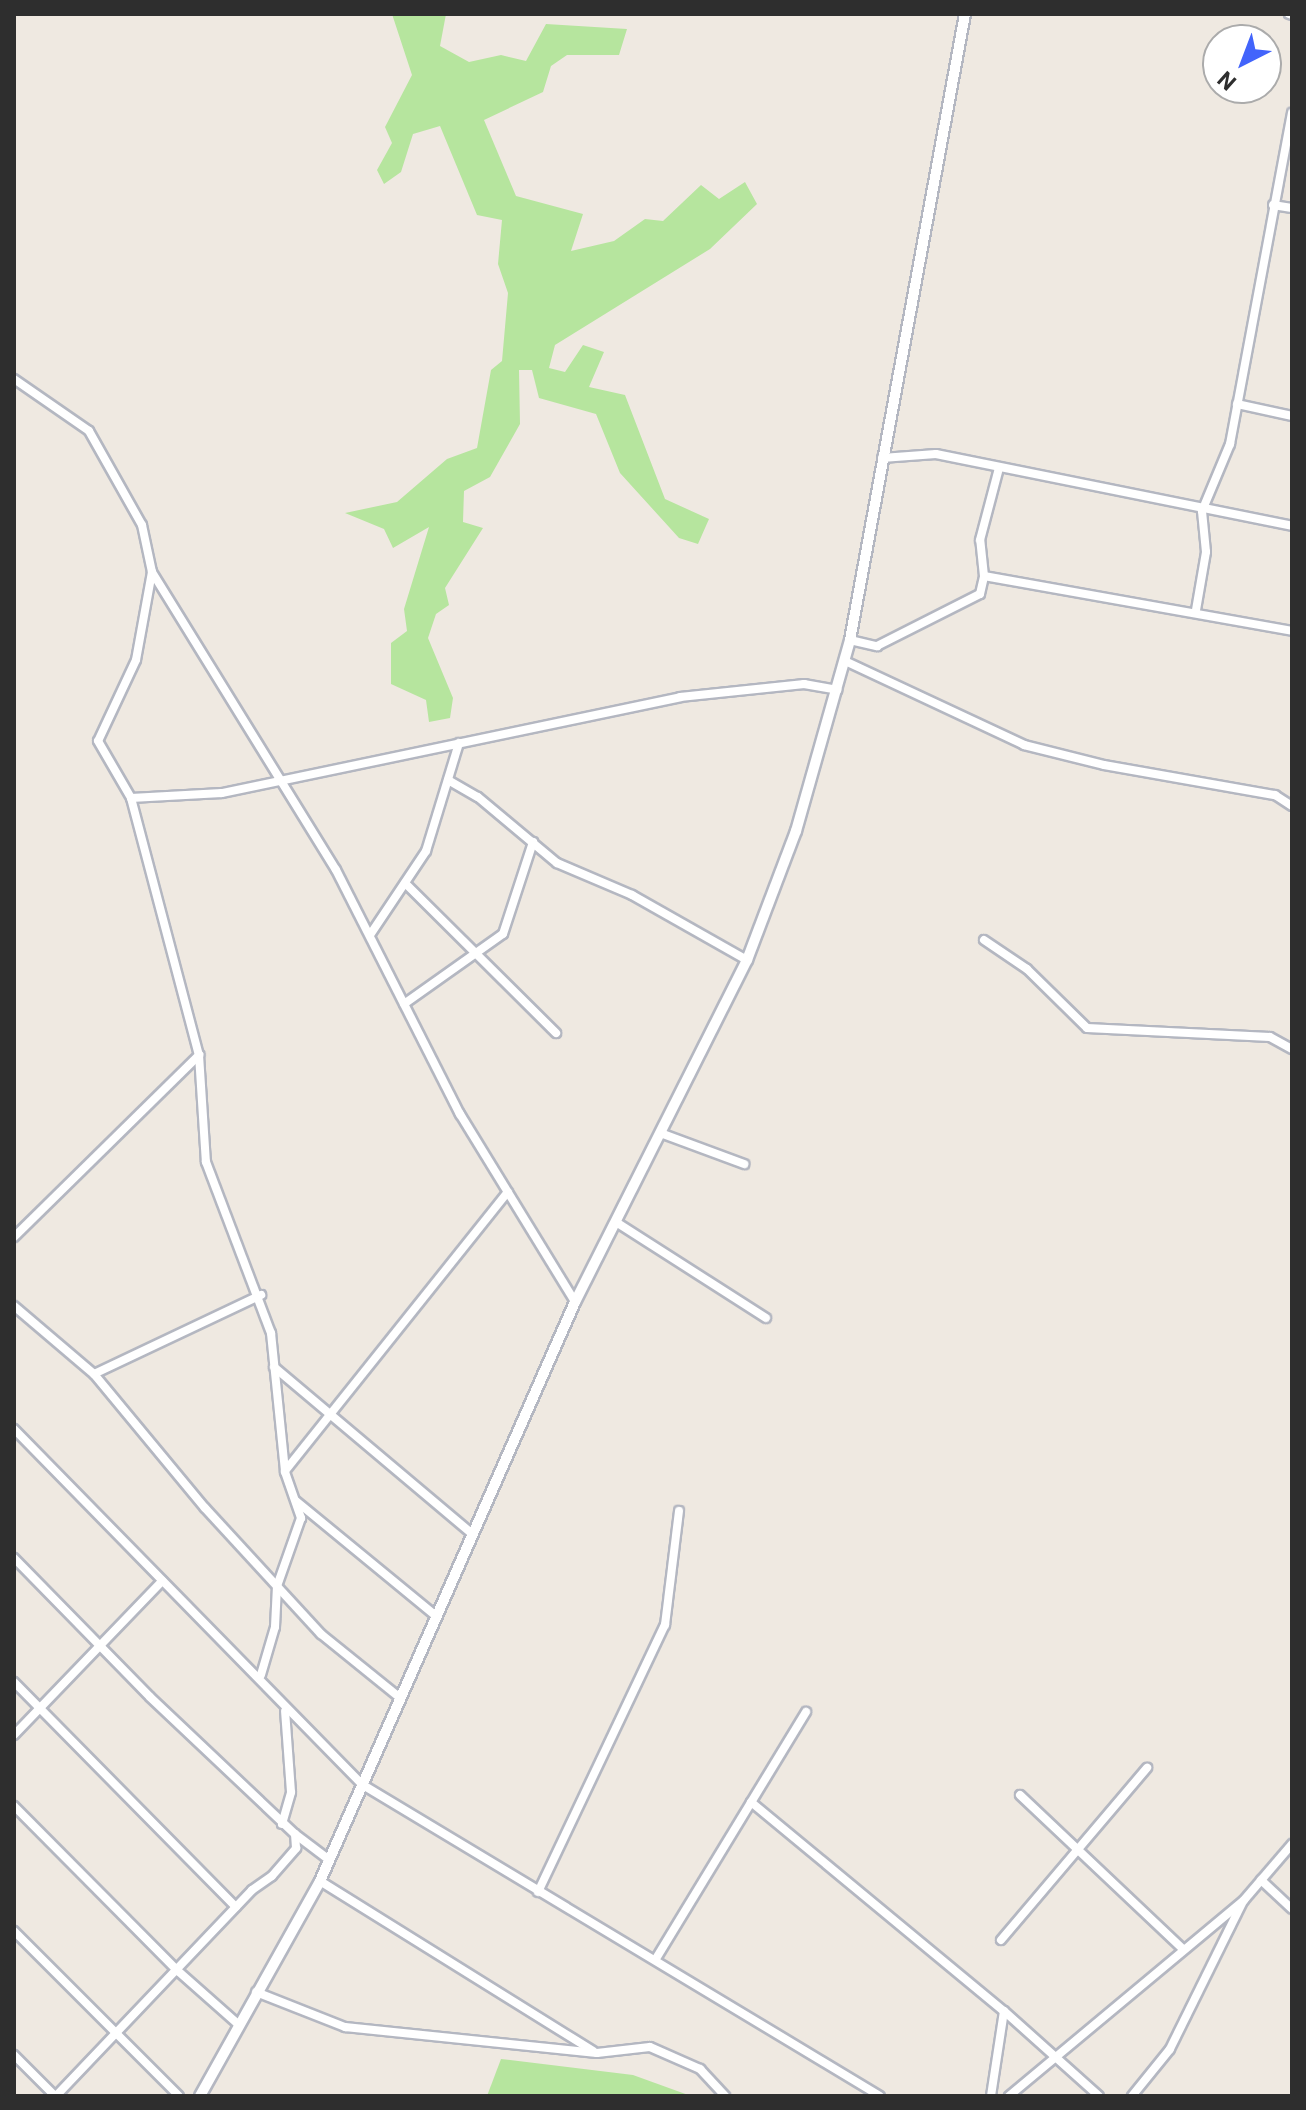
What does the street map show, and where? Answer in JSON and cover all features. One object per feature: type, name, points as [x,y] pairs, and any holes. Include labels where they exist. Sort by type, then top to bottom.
[{"type":"street","points":[[200,2096],[320,1881],[575,1302],[747,960],[796,831],[850,640],[965,14]]},
{"type":"street","points":[[1196,610],[1206,552],[1202,511],[1230,444],[1292,113]]},
{"type":"street","points":[[1273,205],[1292,208]]},
{"type":"street","points":[[14,379],[89,431],[142,525],[152,572],[281,781],[370,935],[460,1114],[575,1302]]},
{"type":"street","points":[[1237,404],[1292,416]]},
{"type":"street","points":[[882,458],[936,454],[1202,511],[1292,526]]},
{"type":"street","points":[[850,640],[877,646],[980,594],[984,576],[980,540],[999,468]]},
{"type":"street","points":[[152,572],[136,660],[98,741],[131,798],[199,1055],[206,1162],[261,1295],[274,1366],[285,1472],[301,1518],[277,1586],[275,1627],[261,1675]]},
{"type":"street","points":[[984,576],[1196,610],[1292,631]]},
{"type":"street","points":[[845,661],[1024,745],[1275,795],[1292,806]]},
{"type":"street","points":[[131,798],[222,793],[680,697],[804,684],[837,690]]},
{"type":"street","points":[[370,935],[426,851],[459,743]]},
{"type":"street","points":[[448,780],[478,797],[557,863],[632,895],[747,960]]},
{"type":"street","points":[[404,1004],[503,934],[533,842]]},
{"type":"street","points":[[405,883],[556,1033]]},
{"type":"street","points":[[984,940],[1027,969],[1087,1028],[1270,1037],[1292,1049]]},
{"type":"street","points":[[14,1237],[57,1200],[199,1055]]},
{"type":"street","points":[[660,1133],[744,1164]]},
{"type":"street","points":[[285,1472],[508,1192]]},
{"type":"street","points":[[616,1222],[766,1318]]},
{"type":"street","points":[[94,1374],[261,1295]]},
{"type":"street","points":[[14,1306],[94,1374],[321,1634],[399,1697]]},
{"type":"street","points":[[274,1366],[472,1534]]},
{"type":"street","points":[[14,1429],[162,1581],[261,1675],[283,1707],[289,1720],[291,1792],[282,1824]]},
{"type":"street","points":[[295,1501],[436,1616]]},
{"type":"street","points":[[538,1892],[665,1625],[679,1511]]},
{"type":"street","points":[[14,1558],[101,1649],[282,1824],[328,1859]]},
{"type":"street","points":[[14,1735],[101,1649],[162,1581]]},
{"type":"street","points":[[14,1682],[236,1907]]},
{"type":"street","points":[[283,1707],[363,1785],[538,1892],[657,1957],[880,2096]]},
{"type":"street","points":[[657,1957],[806,1712]]},
{"type":"street","points":[[1001,1940],[1147,1768]]},
{"type":"street","points":[[1020,1795],[1183,1949]]},
{"type":"street","points":[[751,1802],[1004,2011],[1099,2096]]},
{"type":"street","points":[[14,1806],[178,1971],[238,2024]]},
{"type":"street","points":[[14,2055],[55,2096],[296,1848],[295,1834]]},
{"type":"street","points":[[1009,2096],[1244,1900],[1292,1844]]},
{"type":"street","points":[[1261,1880],[1292,1909]]},
{"type":"street","points":[[320,1881],[597,2053]]},
{"type":"street","points":[[1132,2096],[1170,2049],[1244,1900]]},
{"type":"street","points":[[14,1931],[179,2096]]},
{"type":"street","points":[[256,1992],[345,2027],[597,2053],[650,2047],[700,2069],[725,2096]]},
{"type":"street","points":[[991,2096],[1004,2011]]},
{"type":"green space","points":[[392,14],[446,14],[440,46],[469,62],[501,55],[526,61],[546,24],[627,29],[619,55],[567,55],[551,66],[543,92],[484,120],[516,196],[583,214],[571,251],[614,241],[645,219],[663,221],[701,185],[719,199],[745,182],[757,204],[710,249],[555,345],[549,368],[565,372],[583,345],[604,352],[589,387],[625,395],[665,499],[709,519],[698,544],[679,538],[620,473],[596,414],[539,398],[532,370],[519,370],[520,424],[490,477],[464,491],[463,522],[483,528],[445,588],[449,605],[436,614],[428,638],[453,698],[450,718],[429,722],[426,700],[391,684],[391,643],[407,631],[404,609],[429,527],[393,548],[384,529],[345,513],[397,502],[447,459],[477,448],[491,370],[502,361],[508,293],[498,264],[502,220],[477,215],[440,126],[413,134],[401,172],[384,184],[377,170],[392,143],[385,127],[412,75]]},
{"type":"green space","points":[[501,2059],[633,2075],[691,2096],[487,2096]]}]
